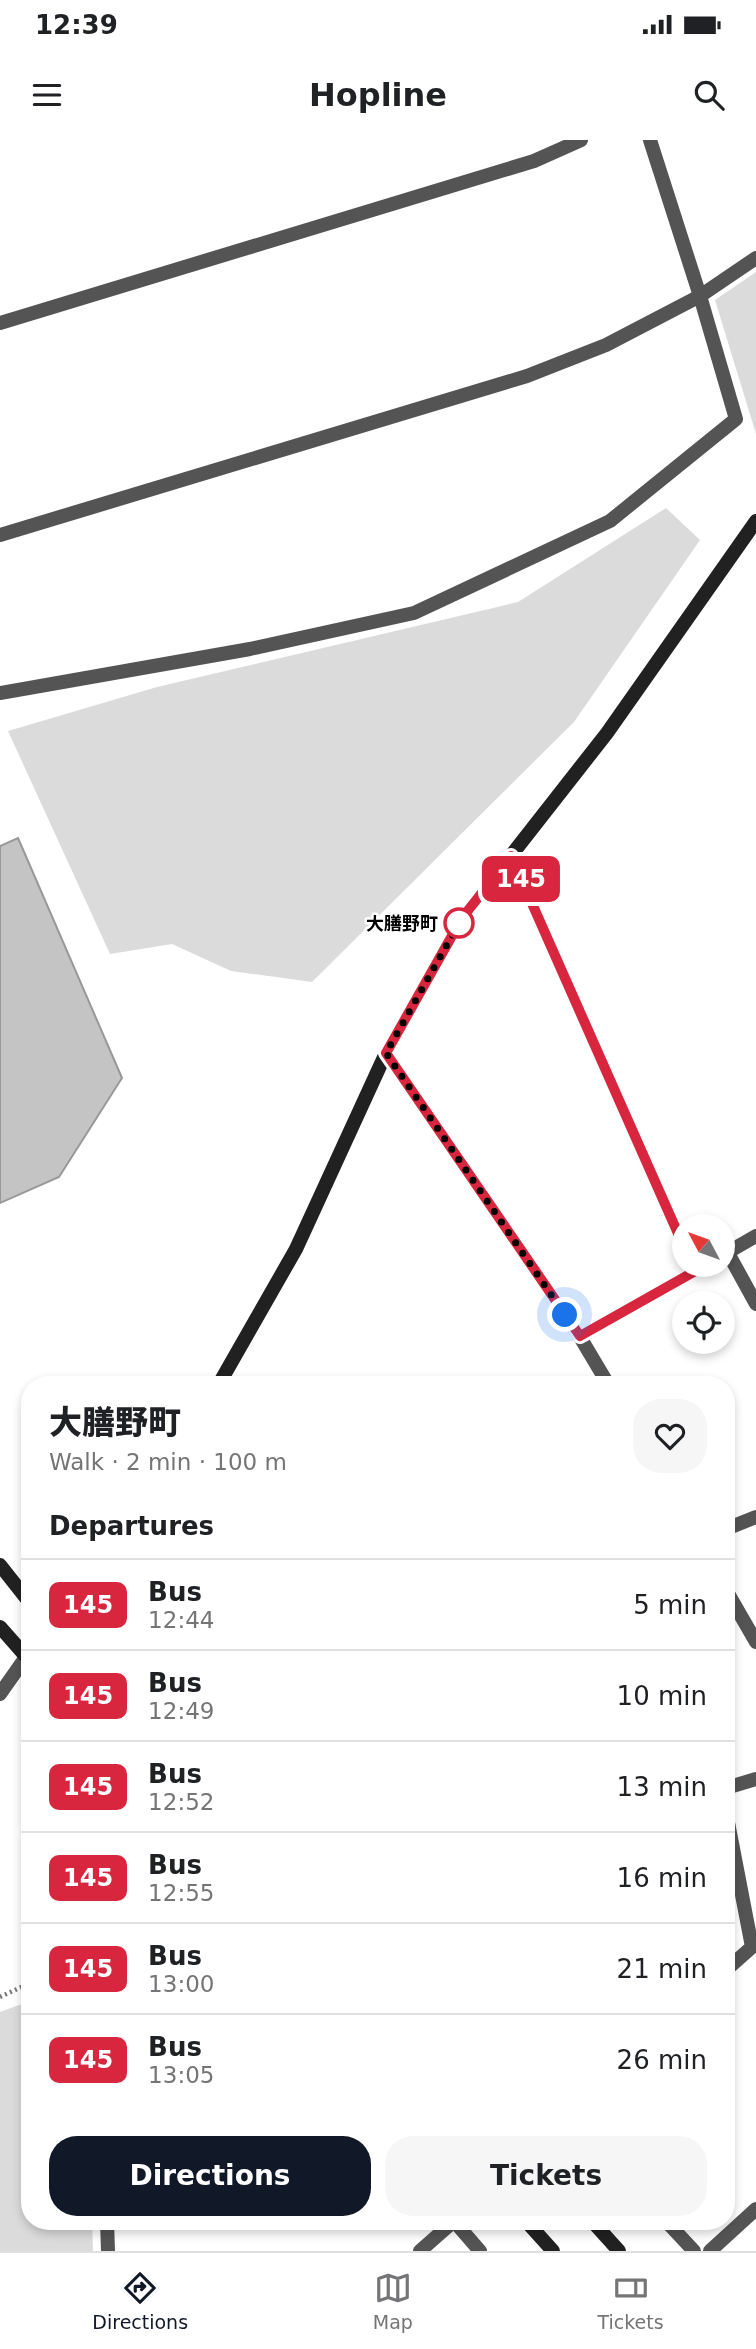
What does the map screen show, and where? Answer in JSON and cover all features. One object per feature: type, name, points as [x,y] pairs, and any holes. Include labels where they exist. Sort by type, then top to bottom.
[{"type":"street","points":[[0,323],[534,161],[581,140]]},
{"type":"street","points":[[0,692],[250,649],[414,613],[610,521],[736,419],[650,140]]},
{"type":"street","points":[[0,535],[527,376],[606,345],[700,296],[756,258]]},
{"type":"street","points":[[224,1376],[296,1250],[386,1053],[462,918],[607,733],[756,521]]},
{"type":"street","points":[[511,856],[672,1220]]},
{"type":"street","points":[[386,1053],[580,1336],[603,1376]]},
{"type":"street","points":[[735,1248],[756,1236]]},
{"type":"street","points":[[735,1270],[756,1304]]},
{"type":"street","points":[[580,1336],[679,1278]]},
{"type":"street","points":[[735,1525],[756,1517]]},
{"type":"street","points":[[0,1565],[21,1591]]},
{"type":"street","points":[[735,1606],[756,1642]]},
{"type":"street","points":[[0,1627],[21,1650]]},
{"type":"street","points":[[0,1694],[21,1666]]},
{"type":"street","points":[[735,1785],[756,1779]]},
{"type":"street","points":[[735,1859],[752,1947],[735,1962]]},
{"type":"street","points":[[735,2228],[756,2208]]},
{"type":"street","points":[[107,2230],[108,2251]]},
{"type":"street","points":[[420,2251],[444,2230]]},
{"type":"street","points":[[462,2230],[480,2251]]},
{"type":"street","points":[[534,2230],[554,2251]]},
{"type":"street","points":[[600,2230],[619,2251]]},
{"type":"street","points":[[674,2230],[694,2251]]},
{"type":"street","points":[[710,2251],[732,2230]]},
{"type":"path","points":[[0,1997],[21,1987]]},
{"type":"shaded area","points":[[756,272],[756,434],[715,300]]},
{"type":"shaded area","points":[[666,508],[700,540],[574,722],[312,982],[231,971],[172,944],[110,954],[8,731],[157,687],[518,602]]},
{"type":"shaded area","points":[[21,2004],[21,2230],[92,2230],[93,2251],[0,2251],[0,2012]]},
{"type":"building","points":[[18,838],[122,1078],[59,1177],[0,1203],[0,846]]},
{"type":"bus line","name":"145","points":[[672,1220],[511,856],[462,918],[386,1053],[580,1336],[683,1278]]},
{"type":"place","name":"大膳野町","points":[[459,923]]},
{"type":"route","points":[[459,923],[462,918],[386,1053],[565,1315]]}]
